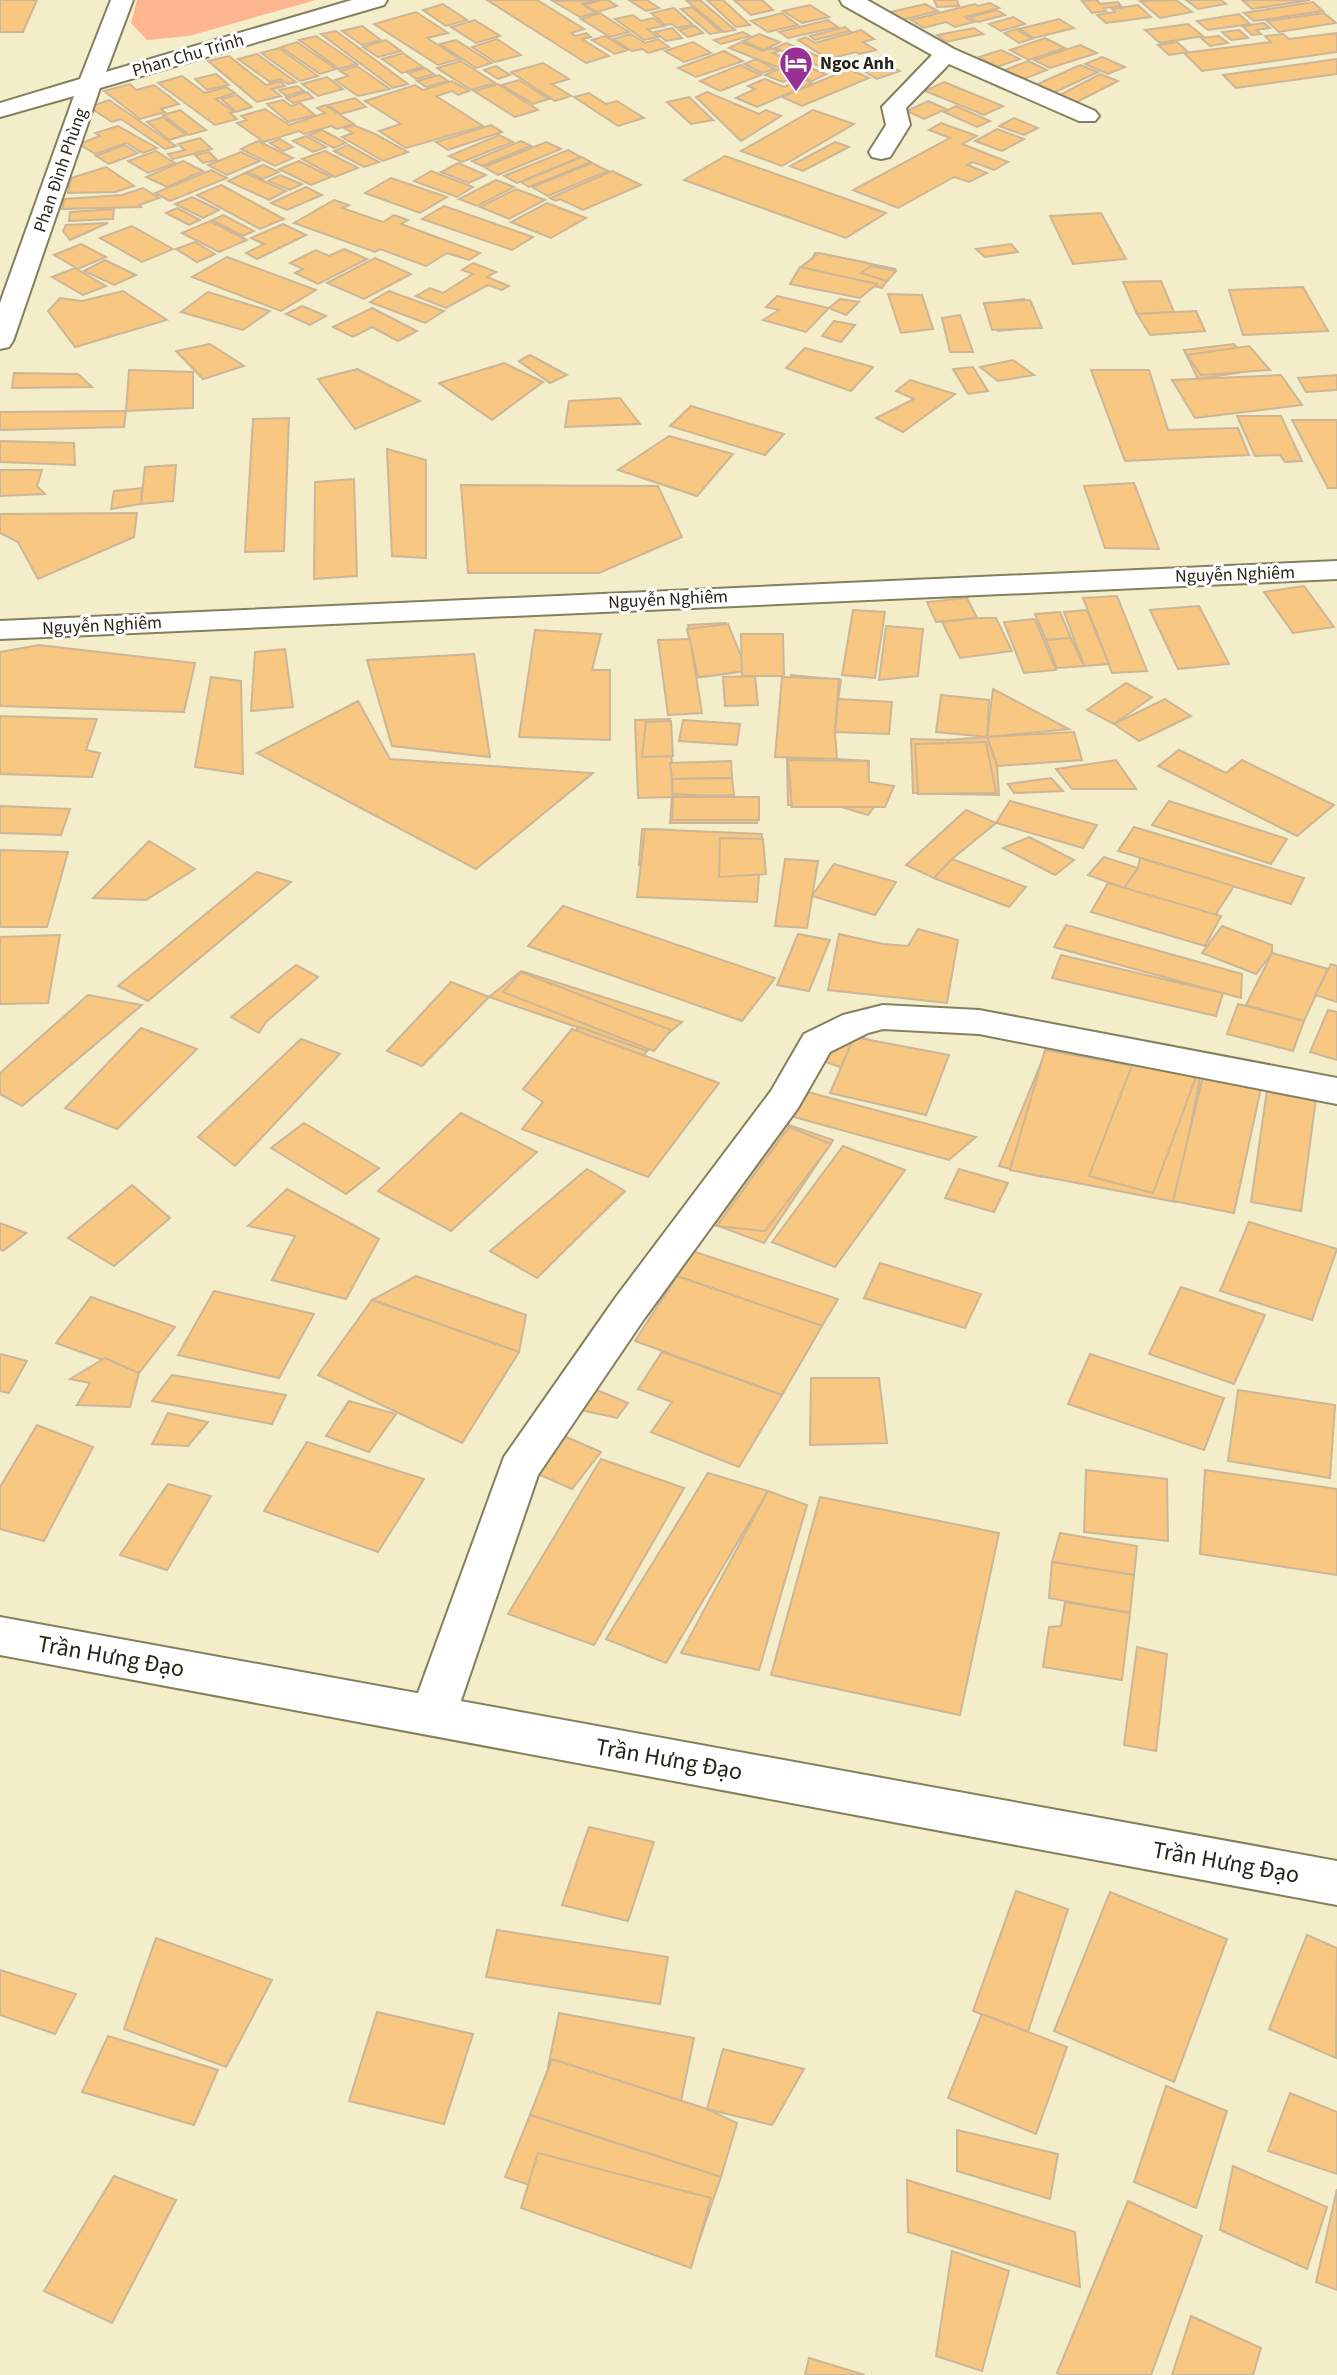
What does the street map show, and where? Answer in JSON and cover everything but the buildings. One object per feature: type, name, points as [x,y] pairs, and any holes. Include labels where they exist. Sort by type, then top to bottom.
[{"type":"street","name":"Phan Đình Phùng","points":[[0,341],[90,83],[122,0]]},
{"type":"street","name":"Phan Chu Trinh","points":[[0,110],[376,0]]},
{"type":"street","points":[[851,0],[946,54],[1087,116]]},
{"type":"street","points":[[881,152],[898,125],[894,107],[946,54]]},
{"type":"street","name":"Nguyễn Nghiêm","points":[[0,630],[1337,570]]},
{"type":"street","points":[[433,1716],[519,1469],[630,1308],[785,1099],[817,1043],[869,1020],[883,1017],[923,1017],[979,1023],[1337,1091]]},
{"type":"street","name":"Trần Hưng Đạo","points":[[0,1636],[1337,1883]]},
{"type":"shaded area","points":[[137,0],[316,0],[189,36],[147,40],[131,23]]},
{"type":"place","name":"Ngoc Anh","points":[[796,93]]}]
